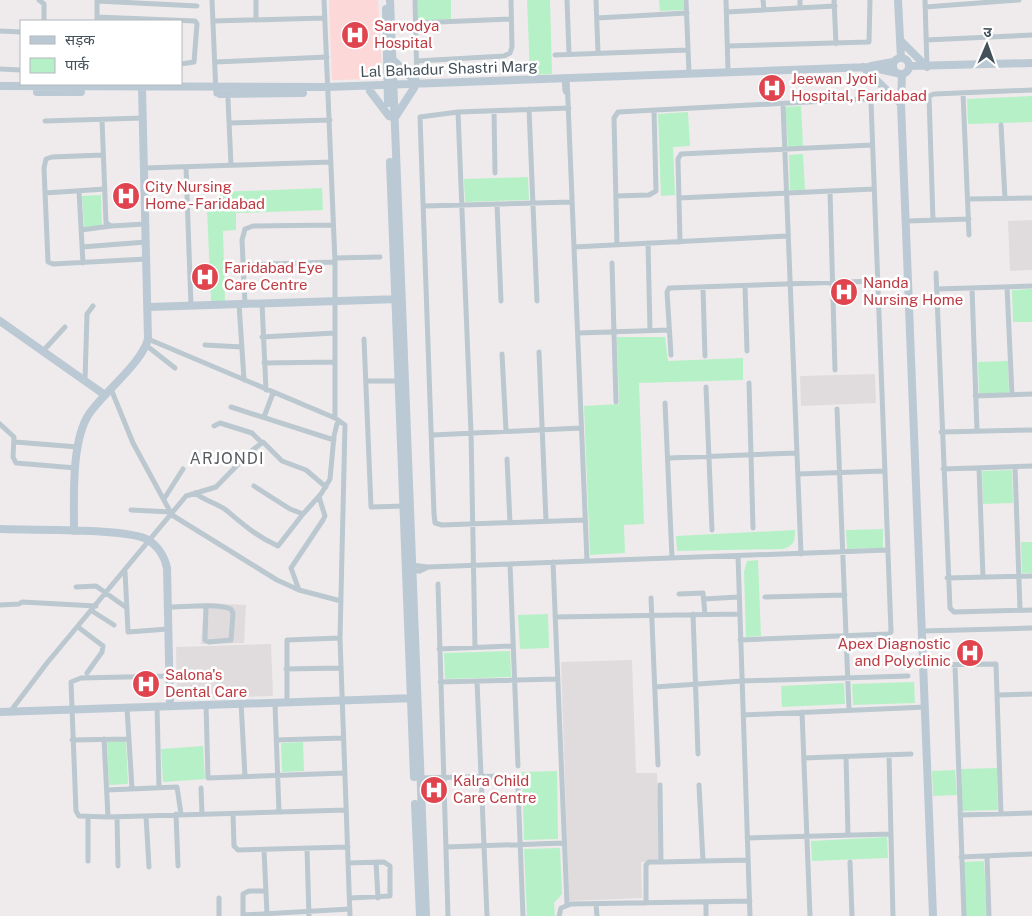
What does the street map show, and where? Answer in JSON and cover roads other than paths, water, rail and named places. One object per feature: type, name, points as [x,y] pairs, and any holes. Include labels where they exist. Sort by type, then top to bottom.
[{"type":"street","points":[[39,0],[44,4],[44,20]]},
{"type":"street","points":[[212,0],[216,91]]},
{"type":"street","points":[[256,0],[256,19]]},
{"type":"street","points":[[195,493],[208,502],[224,508],[251,532],[278,546],[319,497],[326,487],[332,472],[337,419],[334,301],[335,260],[324,0]]},
{"type":"street","points":[[386,0],[410,568],[420,916]]},
{"type":"street","points":[[390,0],[392,59],[390,87]]},
{"type":"street","points":[[391,118],[418,86],[415,0]]},
{"type":"street","points":[[417,61],[504,56],[510,53],[512,47],[511,0]]},
{"type":"street","points":[[567,0],[569,54]]},
{"type":"street","points":[[596,0],[598,54]]},
{"type":"street","points":[[686,0],[689,73]]},
{"type":"street","points":[[726,0],[728,71]]},
{"type":"street","points":[[763,0],[764,10]]},
{"type":"street","points":[[800,0],[800,8]]},
{"type":"street","points":[[834,0],[836,44]]},
{"type":"street","points":[[728,46],[836,44],[871,40],[870,0]]},
{"type":"street","points":[[898,0],[901,58]]},
{"type":"street","points":[[925,0],[927,67]]},
{"type":"street","points":[[925,7],[959,2],[1018,0]]},
{"type":"street","points":[[136,20],[98,19],[97,1],[176,2],[197,6]]},
{"type":"street","points":[[726,12],[835,6]]},
{"type":"street","points":[[597,18],[686,13]]},
{"type":"street","points":[[213,21],[325,18]]},
{"type":"street","points":[[416,23],[511,19]]},
{"type":"street","points":[[182,21],[193,20],[197,24],[194,62],[182,64]]},
{"type":"street","points":[[0,31],[20,32]]},
{"type":"street","points":[[926,40],[1032,35]]},
{"type":"street","points":[[900,40],[927,67]]},
{"type":"street","points":[[555,55],[688,50]]},
{"type":"street","points":[[215,62],[327,58]]},
{"type":"street","points":[[866,67],[893,62],[901,58],[906,59],[910,66]]},
{"type":"street","points":[[392,59],[418,86]]},
{"type":"street","points":[[893,62],[893,70],[900,74],[907,72],[910,66]]},
{"type":"street","points":[[910,66],[1032,63]]},
{"type":"street","points":[[866,67],[901,104]]},
{"type":"street","name":"Lal Bahadur Shastri Marg","points":[[40,87],[142,91],[328,90],[728,71],[866,67],[900,74]]},
{"type":"street","points":[[0,69],[20,70]]},
{"type":"street","points":[[900,74],[933,916]]},
{"type":"street","points":[[566,78],[565,91],[568,95],[569,108],[587,561]]},
{"type":"street","points":[[0,86],[40,87]]},
{"type":"street","points":[[0,90],[40,87]]},
{"type":"street","points":[[328,90],[370,91],[390,87]]},
{"type":"street","points":[[933,220],[929,96],[934,94],[1032,90]]},
{"type":"street","points":[[74,531],[76,468],[82,426],[148,343],[142,91]]},
{"type":"street","points":[[370,91],[391,118]]},
{"type":"street","points":[[963,93],[969,235]]},
{"type":"street","points":[[228,99],[230,165]]},
{"type":"street","points":[[617,245],[615,114],[622,111],[870,100],[872,104],[891,632],[888,634],[740,640]]},
{"type":"street","points":[[783,104],[801,554]]},
{"type":"street","points":[[569,108],[458,112],[420,117],[432,435],[436,523],[442,525],[585,520]]},
{"type":"street","points":[[529,109],[537,301]]},
{"type":"street","points":[[616,196],[649,195],[656,191],[654,110]]},
{"type":"street","points":[[494,111],[495,173]]},
{"type":"street","points":[[458,112],[473,524],[475,647]]},
{"type":"street","points":[[45,121],[143,118]]},
{"type":"street","points":[[102,120],[106,222],[111,226]]},
{"type":"street","points":[[229,123],[330,120]]},
{"type":"street","points":[[1001,125],[1005,198]]},
{"type":"street","points":[[680,242],[678,159],[680,154],[872,145]]},
{"type":"street","points":[[103,155],[48,158],[44,163],[48,262],[53,264],[146,259]]},
{"type":"street","points":[[143,168],[331,162]]},
{"type":"street","points":[[186,167],[192,306]]},
{"type":"street","points":[[45,193],[105,189]]},
{"type":"street","points":[[679,198],[874,189]]},
{"type":"street","points":[[79,191],[83,263]]},
{"type":"street","points":[[830,192],[835,370]]},
{"type":"street","points":[[968,199],[1032,198]]},
{"type":"street","points":[[424,206],[572,202]]},
{"type":"street","points":[[497,204],[501,301]]},
{"type":"street","points":[[907,221],[969,219]]},
{"type":"street","points":[[81,230],[145,224]]},
{"type":"street","points":[[244,380],[242,347],[242,234],[248,227],[333,225]]},
{"type":"street","points":[[574,247],[788,236]]},
{"type":"street","points":[[82,247],[146,242]]},
{"type":"street","points":[[648,243],[650,330]]},
{"type":"street","points":[[242,265],[380,257]]},
{"type":"street","points":[[612,263],[616,402]]},
{"type":"street","points":[[936,273],[947,578],[950,608],[952,612],[1032,610]]},
{"type":"street","points":[[671,356],[668,330],[668,290],[877,281]]},
{"type":"street","points":[[937,289],[1032,286]]},
{"type":"street","points":[[745,287],[746,351]]},
{"type":"street","points":[[1007,287],[1012,395]]},
{"type":"street","points":[[703,288],[705,356]]},
{"type":"street","points":[[972,288],[977,431]]},
{"type":"street","points":[[148,307],[398,299]]},
{"type":"street","points":[[262,303],[262,336],[266,390]]},
{"type":"street","points":[[85,382],[87,314],[94,306]]},
{"type":"street","points":[[0,321],[105,395]]},
{"type":"street","points":[[43,351],[64,327]]},
{"type":"street","points":[[578,333],[668,330]]},
{"type":"street","points":[[262,336],[335,333]]},
{"type":"street","points":[[400,334],[399,381],[407,506]]},
{"type":"street","points":[[364,339],[371,507],[407,506]]},
{"type":"street","points":[[148,343],[175,368]]},
{"type":"street","points":[[148,343],[244,380],[337,419],[345,425],[340,638],[350,916]]},
{"type":"street","points":[[205,345],[242,347]]},
{"type":"street","points":[[539,352],[546,521]]},
{"type":"street","points":[[502,354],[506,432]]},
{"type":"street","points":[[264,363],[335,362]]},
{"type":"street","points":[[366,381],[399,381]]},
{"type":"street","points":[[749,383],[753,528]]},
{"type":"street","points":[[706,387],[712,530]]},
{"type":"street","points":[[111,389],[130,437],[171,513]]},
{"type":"street","points":[[264,417],[273,393]]},
{"type":"street","points":[[975,396],[1032,394]]},
{"type":"street","points":[[666,403],[672,558]]},
{"type":"street","points":[[231,407],[334,440]]},
{"type":"street","points":[[838,409],[849,710]]},
{"type":"street","points":[[214,426],[220,423],[252,433],[262,442],[266,443],[282,461],[306,470],[326,487]]},
{"type":"street","points":[[0,424],[12,434],[15,442],[13,457],[16,463],[76,468]]},
{"type":"street","points":[[432,435],[581,428]]},
{"type":"street","points":[[941,432],[1032,430]]},
{"type":"street","points":[[15,442],[78,447]]},
{"type":"street","points":[[10,712],[47,663],[186,496],[216,488],[262,442]]},
{"type":"street","points":[[668,458],[797,454]]},
{"type":"street","points":[[507,459],[510,523]]},
{"type":"street","points":[[943,469],[1032,466]]},
{"type":"street","points":[[1015,467],[1020,610]]},
{"type":"street","points":[[164,499],[183,468]]},
{"type":"street","points":[[979,468],[983,577]]},
{"type":"street","points":[[798,474],[884,471]]},
{"type":"street","points":[[254,486],[290,509],[303,514]]},
{"type":"street","points":[[299,590],[291,568],[325,516],[319,497]]},
{"type":"street","points":[[131,510],[171,513],[273,578],[299,590],[341,601]]},
{"type":"street","points":[[0,529],[126,534],[148,540],[165,560],[170,706]]},
{"type":"street","points":[[410,568],[888,550]]},
{"type":"street","points":[[738,556],[750,916]]},
{"type":"street","points":[[553,562],[567,904]]},
{"type":"street","points":[[510,564],[518,766]]},
{"type":"street","points":[[125,570],[128,632],[168,629]]},
{"type":"street","points":[[947,578],[1032,576]]},
{"type":"street","points":[[438,584],[448,916]]},
{"type":"street","points":[[76,587],[96,586],[127,608]]},
{"type":"street","points":[[679,594],[703,593],[705,614]]},
{"type":"street","points":[[766,597],[845,595]]},
{"type":"street","points":[[704,599],[738,597]]},
{"type":"street","points":[[651,598],[658,764]]},
{"type":"street","points":[[0,605],[22,602],[94,608],[114,625]]},
{"type":"street","points":[[168,607],[206,607],[231,609],[233,614],[231,640],[209,642],[205,640],[206,607]]},
{"type":"street","points":[[693,614],[698,754]]},
{"type":"street","points":[[555,617],[739,614]]},
{"type":"street","points":[[78,627],[103,646],[102,652],[86,673]]},
{"type":"street","points":[[923,631],[1032,628]]},
{"type":"street","points":[[287,703],[287,640],[340,638]]},
{"type":"street","points":[[439,649],[513,646]]},
{"type":"street","points":[[924,665],[996,664],[1001,814]]},
{"type":"street","points":[[954,665],[964,916]]},
{"type":"street","points":[[286,669],[341,668]]},
{"type":"street","points":[[170,676],[74,679],[70,684],[76,811],[79,816],[108,818],[178,814],[346,810]]},
{"type":"street","points":[[655,687],[742,681],[908,676]]},
{"type":"street","points":[[440,682],[558,679]]},
{"type":"street","points":[[477,681],[486,916]]},
{"type":"street","points":[[997,695],[1032,694]]},
{"type":"street","points":[[0,712],[414,698]]},
{"type":"street","points":[[414,698],[426,916]]},
{"type":"street","points":[[241,703],[245,776]]},
{"type":"street","points":[[206,704],[208,778],[345,773]]},
{"type":"street","points":[[275,704],[279,812]]},
{"type":"street","points":[[157,706],[159,787]]},
{"type":"street","points":[[743,715],[926,707]]},
{"type":"street","points":[[127,708],[132,789]]},
{"type":"street","points":[[802,712],[810,916]]},
{"type":"street","points":[[72,740],[129,738]]},
{"type":"street","points":[[276,740],[343,738]]},
{"type":"street","points":[[104,739],[108,818]]},
{"type":"street","points":[[804,758],[911,754]]},
{"type":"street","points":[[888,755],[893,916]]},
{"type":"street","points":[[846,757],[848,835]]},
{"type":"street","points":[[419,778],[503,776]]},
{"type":"street","points":[[660,785],[661,862]]},
{"type":"street","points":[[700,785],[702,861]]},
{"type":"street","points":[[107,790],[159,787],[178,788],[178,866]]},
{"type":"street","points":[[201,788],[202,814]]},
{"type":"street","points":[[518,789],[522,916]]},
{"type":"street","points":[[960,816],[1032,813]]},
{"type":"street","points":[[233,814],[235,849],[264,850],[348,847]]},
{"type":"street","points":[[146,816],[149,867]]},
{"type":"street","points":[[117,817],[118,866]]},
{"type":"street","points":[[88,818],[88,861]]},
{"type":"street","points":[[747,838],[891,834]]},
{"type":"street","points":[[446,847],[564,844]]},
{"type":"street","points":[[307,849],[309,914]]},
{"type":"street","points":[[264,850],[267,914]]},
{"type":"street","points":[[962,856],[1032,854]]},
{"type":"street","points":[[987,856],[989,916]]},
{"type":"street","points":[[646,903],[646,865],[649,862],[748,860]]},
{"type":"street","points":[[348,862],[384,862],[390,866],[390,896],[350,898]]},
{"type":"street","points":[[376,862],[378,898]]},
{"type":"street","points":[[850,862],[852,916]]},
{"type":"street","points":[[266,891],[249,891],[243,894],[243,915],[309,914],[350,910]]},
{"type":"street","points":[[219,898],[219,916]]},
{"type":"street","points":[[559,916],[559,910],[567,904],[750,901]]},
{"type":"street","points":[[706,902],[706,916]]},
{"type":"street","points":[[596,904],[597,916]]},
{"type":"place","name":"Sarvodya Hospital","points":[[355,35]]},
{"type":"place","name":"Jeewan Jyoti Hospital, Faridabad","points":[[772,88]]},
{"type":"place","name":"City Nursing Home - Faridabad","points":[[126,196]]},
{"type":"place","name":"Faridabad Eye Care Centre","points":[[205,277]]},
{"type":"place","name":"Nanda Nursing Home","points":[[844,292]]},
{"type":"place","name":"Apex Diagnostic and Polyclinic","points":[[970,653]]},
{"type":"place","name":"Salona's Dental Care","points":[[146,684]]},
{"type":"place","name":"Kalra Child Care Centre","points":[[434,790]]},
{"type":"district","name":"ARJONDI","points":[[227,458]]}]
